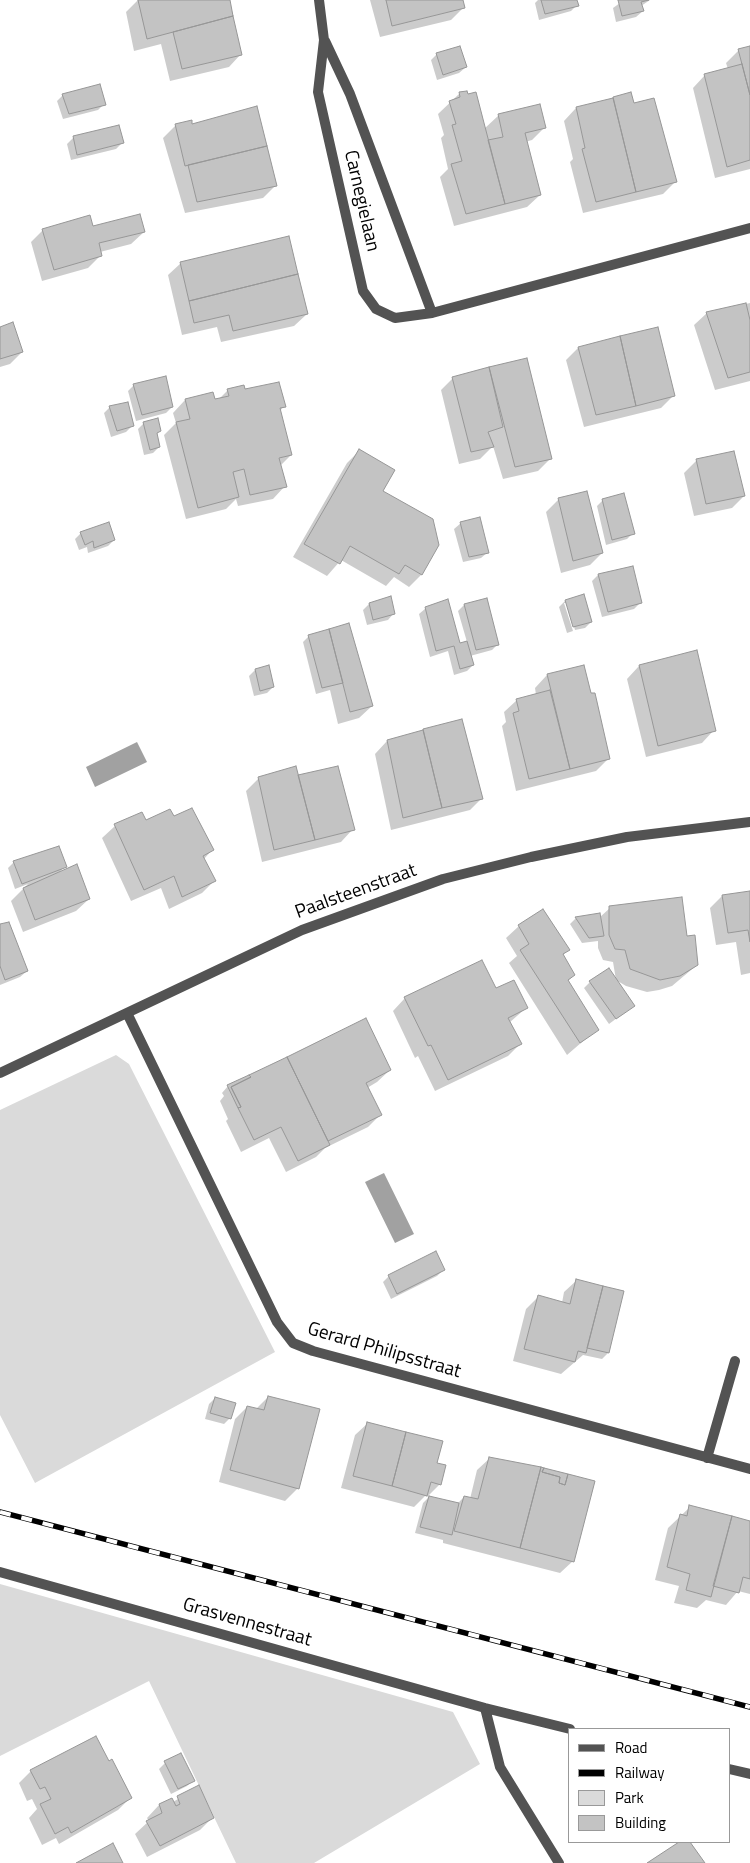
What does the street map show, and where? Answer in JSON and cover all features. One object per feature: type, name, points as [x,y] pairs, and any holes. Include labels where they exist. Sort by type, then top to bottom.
[{"type":"street","name":"Carnegielaan","points":[[319,0],[324,40],[318,92],[363,291],[376,308],[395,318],[432,313],[750,228]]},
{"type":"street","name":"Carnegielaan","points":[[324,40],[350,94],[432,313]]},
{"type":"street","name":"Paalsteenstraat","points":[[0,1073],[302,930],[443,879],[531,856],[627,837],[750,822]]},
{"type":"street","name":"Gerard Philipsstraat","points":[[127,1013],[277,1322],[293,1344],[750,1469]]},
{"type":"street","points":[[707,1458],[735,1361]]},
{"type":"street","name":"Grasvennestraat","points":[[0,1572],[485,1708],[568,1729]]},
{"type":"street","points":[[485,1708],[500,1766],[559,1863]]},
{"type":"street","points":[[730,1768],[750,1774]]},
{"type":"green space","points":[[116,1055],[129,1064],[275,1352],[35,1483],[0,1415],[0,1110]]},
{"type":"green space","points":[[0,1584],[453,1712],[480,1764],[314,1863],[236,1863],[149,1681],[0,1756]]},
{"type":"shaded area","points":[[137,742],[147,762],[95,787],[86,767]]},
{"type":"shaded area","points":[[384,1173],[414,1234],[395,1243],[365,1182]]},
{"type":"building","points":[[138,0],[230,0],[233,16],[147,39]]},
{"type":"building","points":[[386,0],[463,0],[465,8],[392,26]]},
{"type":"building","points":[[541,0],[577,0],[579,6],[545,14]]},
{"type":"building","points":[[618,0],[649,0],[641,2],[644,11],[622,16]]},
{"type":"building","points":[[233,16],[242,55],[182,69],[173,32]]},
{"type":"building","points":[[460,46],[467,67],[443,75],[436,53]]},
{"type":"building","points":[[750,46],[750,95],[738,49]]},
{"type":"building","points":[[742,64],[750,95],[750,160],[727,167],[704,74]]},
{"type":"building","points":[[100,84],[106,105],[69,114],[62,94]]},
{"type":"building","points":[[467,91],[468,94],[476,92],[505,204],[466,214],[451,164],[462,161],[452,125],[456,124],[449,101],[460,97],[459,92]]},
{"type":"building","points":[[631,92],[634,103],[654,98],[677,182],[636,192],[613,97]]},
{"type":"building","points":[[613,98],[636,192],[596,202],[582,149],[585,148],[576,107]]},
{"type":"building","points":[[540,104],[546,128],[525,133],[541,195],[505,204],[488,140],[503,137],[498,114]]},
{"type":"building","points":[[257,106],[267,146],[185,166],[175,124],[192,120],[192,124]]},
{"type":"building","points":[[119,125],[124,143],[77,155],[73,136]]},
{"type":"building","points":[[267,146],[277,186],[197,202],[188,165]]},
{"type":"building","points":[[140,214],[145,232],[99,243],[102,256],[54,270],[42,229],[90,215],[93,226]]},
{"type":"building","points":[[289,236],[298,274],[189,301],[180,262]]},
{"type":"building","points":[[298,274],[308,314],[233,331],[229,315],[194,323],[189,301]]},
{"type":"building","points":[[746,303],[750,320],[750,372],[728,378],[706,312]]},
{"type":"building","points":[[13,322],[23,352],[0,359],[0,327]]},
{"type":"building","points":[[658,327],[675,396],[636,406],[620,336]]},
{"type":"building","points":[[620,336],[636,406],[596,415],[578,347]]},
{"type":"building","points":[[527,358],[552,459],[515,467],[489,367]]},
{"type":"building","points":[[489,367],[503,427],[488,432],[494,447],[471,452],[452,377]]},
{"type":"building","points":[[166,376],[173,407],[142,415],[133,384]]},
{"type":"building","points":[[279,382],[286,407],[280,408],[292,455],[279,458],[287,487],[250,495],[244,469],[233,472],[239,497],[198,508],[176,422],[190,419],[185,399],[213,392],[215,399],[229,396],[227,389],[244,385],[245,389]]},
{"type":"building","points":[[128,402],[134,426],[117,431],[109,406]]},
{"type":"building","points":[[158,418],[161,431],[157,433],[160,447],[150,450],[143,422]]},
{"type":"building","points":[[359,449],[395,470],[383,491],[433,519],[439,545],[422,575],[405,565],[399,574],[350,546],[340,564],[304,544]]},
{"type":"building","points":[[734,451],[745,496],[706,504],[696,459]]},
{"type":"building","points":[[587,491],[603,553],[573,561],[558,498]]},
{"type":"building","points":[[624,493],[635,534],[612,540],[602,499]]},
{"type":"building","points":[[480,517],[489,553],[469,557],[460,522]]},
{"type":"building","points":[[109,522],[115,540],[94,548],[93,541],[85,545],[80,532]]},
{"type":"building","points":[[633,566],[642,603],[608,612],[598,574]]},
{"type":"building","points":[[584,594],[592,622],[573,627],[565,600]]},
{"type":"building","points":[[391,596],[395,614],[373,620],[369,603]]},
{"type":"building","points":[[487,598],[499,645],[476,650],[464,604]]},
{"type":"building","points":[[448,599],[460,643],[467,641],[474,665],[460,669],[454,646],[436,651],[425,607]]},
{"type":"building","points":[[349,623],[373,706],[350,712],[329,629]]},
{"type":"building","points":[[329,629],[343,683],[322,688],[308,635]]},
{"type":"building","points":[[697,650],[716,731],[658,746],[639,665]]},
{"type":"building","points":[[269,665],[274,687],[260,691],[255,669]]},
{"type":"building","points":[[584,665],[591,693],[595,693],[610,759],[570,769],[547,674]]},
{"type":"building","points":[[550,690],[570,769],[529,779],[513,713],[519,711],[516,699]]},
{"type":"building","points":[[462,719],[483,799],[442,808],[423,729]]},
{"type":"building","points":[[423,730],[442,808],[403,818],[387,740]]},
{"type":"building","points":[[296,766],[315,840],[274,850],[258,777]]},
{"type":"building","points":[[338,766],[355,830],[315,840],[298,775]]},
{"type":"building","points":[[192,808],[214,850],[203,856],[216,881],[182,897],[174,876],[144,890],[114,824],[142,812],[146,820],[170,809],[174,816]]},
{"type":"building","points":[[59,846],[67,867],[22,884],[13,861]]},
{"type":"building","points":[[77,864],[90,899],[35,920],[23,888]]},
{"type":"building","points":[[750,891],[750,942],[748,930],[728,933],[722,895]]},
{"type":"building","points":[[682,897],[687,936],[695,935],[698,965],[680,976],[660,980],[630,969],[625,950],[615,949],[609,935],[609,906]]},
{"type":"building","points":[[543,909],[570,950],[563,954],[575,975],[568,980],[599,1030],[580,1043],[520,950],[529,944],[518,925]]},
{"type":"building","points":[[600,913],[604,936],[589,938],[575,917]]},
{"type":"building","points":[[9,922],[28,971],[5,980],[0,966],[0,924]]},
{"type":"building","points":[[482,960],[496,988],[514,980],[528,1008],[508,1018],[522,1044],[448,1080],[431,1045],[428,1046],[404,997]]},
{"type":"building","points":[[609,968],[635,1006],[616,1019],[589,981]]},
{"type":"building","points":[[366,1018],[391,1070],[366,1083],[382,1115],[328,1141],[287,1057]]},
{"type":"building","points":[[287,1057],[330,1145],[298,1161],[281,1127],[254,1140],[238,1108],[241,1107],[231,1087],[251,1077],[249,1075]]},
{"type":"building","points":[[249,1075],[251,1077],[231,1087],[241,1107],[238,1108],[227,1085]]},
{"type":"building","points":[[436,1251],[445,1270],[397,1294],[388,1275]]},
{"type":"building","points":[[576,1279],[603,1286],[586,1353],[578,1351],[575,1362],[524,1349],[538,1295],[570,1304]]},
{"type":"building","points":[[603,1286],[624,1291],[609,1353],[587,1348]]},
{"type":"building","points":[[268,1396],[320,1409],[299,1489],[230,1470],[247,1406],[264,1410]]},
{"type":"building","points":[[215,1397],[236,1403],[231,1419],[210,1413]]},
{"type":"building","points":[[367,1422],[406,1432],[392,1486],[353,1476]]},
{"type":"building","points":[[406,1432],[443,1441],[437,1463],[446,1465],[441,1485],[431,1482],[427,1496],[392,1486]]},
{"type":"building","points":[[489,1457],[541,1467],[520,1548],[454,1531],[464,1496],[478,1499]]},
{"type":"building","points":[[541,1467],[544,1468],[542,1472],[560,1477],[559,1483],[565,1485],[568,1474],[595,1481],[574,1562],[520,1548]]},
{"type":"building","points":[[544,1468],[568,1474],[565,1485],[559,1483],[560,1477],[542,1472]]},
{"type":"building","points":[[429,1496],[459,1503],[452,1535],[420,1527]]},
{"type":"building","points":[[689,1505],[732,1516],[711,1597],[686,1590],[690,1574],[667,1567],[680,1514],[687,1516]]},
{"type":"building","points":[[732,1516],[750,1521],[750,1579],[743,1577],[739,1593],[713,1586]]},
{"type":"building","points":[[96,1736],[109,1761],[112,1759],[132,1798],[71,1833],[68,1827],[55,1834],[40,1804],[51,1799],[45,1787],[40,1789],[30,1770]]},
{"type":"building","points":[[181,1753],[195,1781],[178,1789],[164,1761]]},
{"type":"building","points":[[199,1785],[214,1818],[160,1846],[146,1821],[162,1813],[159,1804],[172,1798],[176,1806],[180,1804],[177,1796]]},
{"type":"building","points":[[113,1843],[123,1863],[76,1863]]},
{"type":"building","points":[[677,1843],[691,1843],[705,1863],[647,1863]]},
{"type":"railway","points":[[0,1512],[750,1707]]}]
